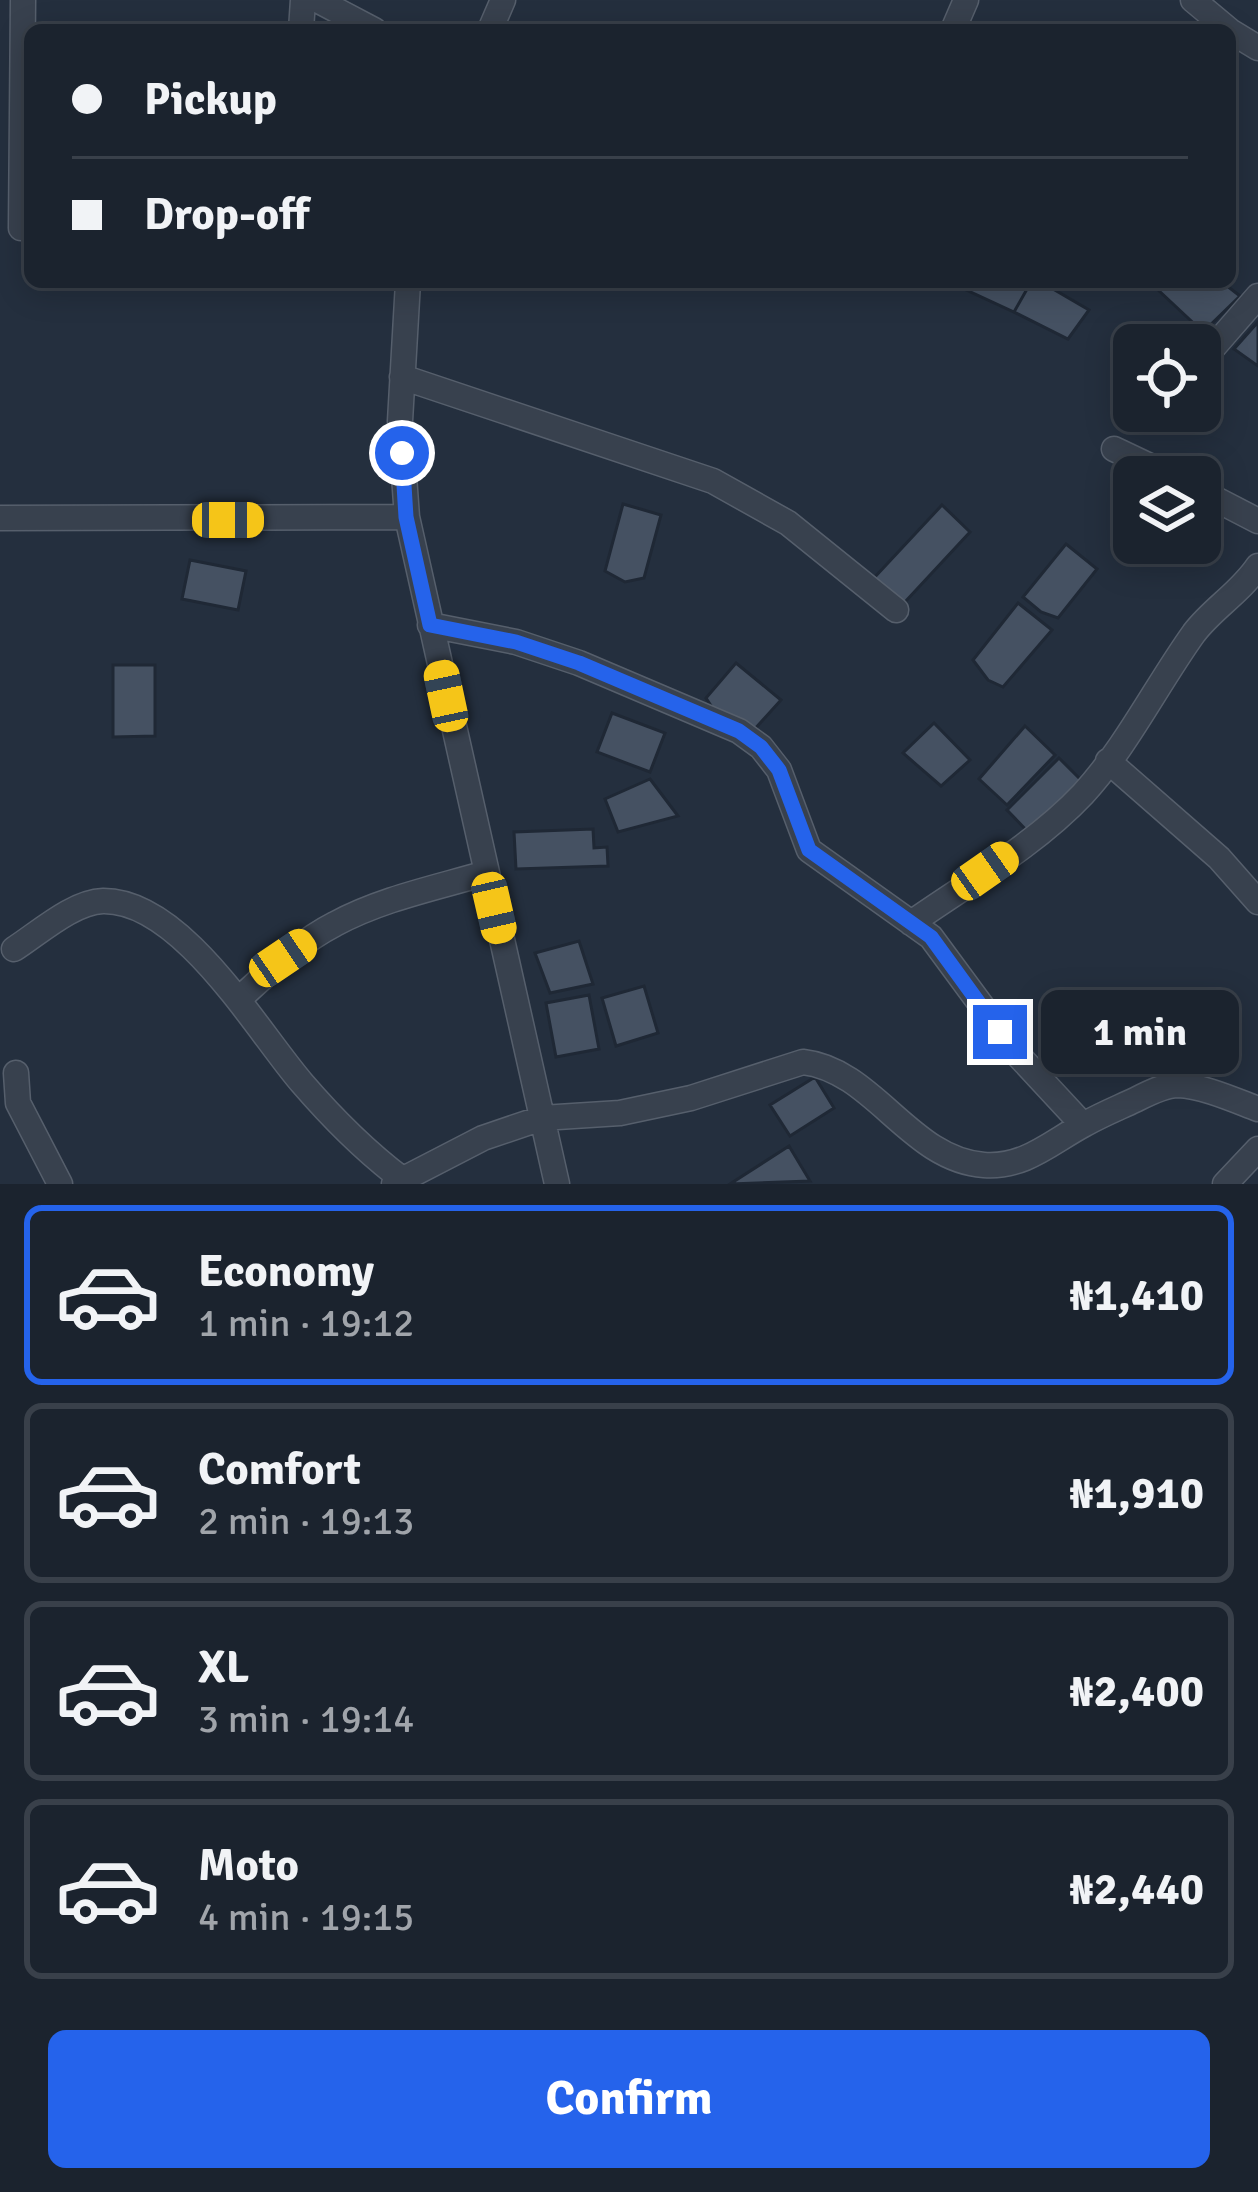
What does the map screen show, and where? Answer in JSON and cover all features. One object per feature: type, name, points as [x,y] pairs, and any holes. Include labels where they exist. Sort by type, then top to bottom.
[{"type":"street","points":[[17,228],[23,0]]},
{"type":"street","points":[[317,0],[363,24]]},
{"type":"street","points":[[1193,0],[1223,24]]},
{"type":"street","points":[[407,288],[400,421],[406,517],[557,1184]]},
{"type":"street","points":[[1221,339],[1258,296]]},
{"type":"street","points":[[402,377],[713,481],[788,523],[896,610]]},
{"type":"street","points":[[1114,449],[1129,456]]},
{"type":"street","points":[[1221,502],[1258,521]]},
{"type":"street","points":[[0,518],[406,517]]},
{"type":"street","points":[[911,923],[1082,794],[1197,629],[1244,586],[1258,566]]},
{"type":"street","points":[[430,625],[516,642],[579,663],[739,731],[761,747],[779,770],[809,850],[931,937],[1018,1055],[1083,1125]]},
{"type":"street","points":[[1108,761],[1219,858],[1258,902]]},
{"type":"street","points":[[239,999],[283,958],[333,925],[376,905],[485,873]]},
{"type":"street","points":[[14,949],[72,912],[103,901],[162,922],[194,949],[239,999],[301,1082],[398,1181],[483,1138],[542,1118],[620,1113],[691,1098],[803,1062],[823,1064],[842,1075],[926,1143],[956,1160],[986,1166],[1028,1160],[1083,1125],[1176,1085],[1258,1108]]},
{"type":"street","points":[[16,1073],[18,1103],[60,1184]]},
{"type":"street","points":[[1225,1184],[1258,1149]]},
{"type":"building","points":[[962,288],[1028,288],[1014,312]]},
{"type":"building","points":[[1028,288],[1051,288],[1089,310],[1068,339],[1014,312]]},
{"type":"building","points":[[1156,288],[1230,288],[1240,296],[1211,324],[1194,324]]},
{"type":"building","points":[[1258,322],[1258,366],[1234,349]]},
{"type":"building","points":[[623,504],[661,515],[644,578],[625,582],[605,571]]},
{"type":"building","points":[[942,505],[970,532],[904,603],[873,579]]},
{"type":"building","points":[[1066,544],[1097,569],[1058,618],[1041,612],[1023,597]]},
{"type":"building","points":[[190,560],[246,571],[238,610],[182,599]]},
{"type":"building","points":[[1018,603],[1052,630],[1003,687],[988,680],[973,660]]},
{"type":"building","points":[[736,663],[781,700],[752,732],[723,724],[706,698]]},
{"type":"building","points":[[113,665],[155,665],[155,736],[113,737]]},
{"type":"building","points":[[612,713],[665,733],[650,772],[597,752]]},
{"type":"building","points":[[934,723],[970,760],[941,786],[903,753]]},
{"type":"building","points":[[1025,726],[1055,755],[1007,805],[979,779]]},
{"type":"building","points":[[1059,758],[1082,781],[1032,836],[1007,810]]},
{"type":"building","points":[[650,779],[678,816],[618,832],[605,799]]},
{"type":"building","points":[[593,829],[594,848],[607,847],[608,866],[516,869],[514,832]]},
{"type":"building","points":[[579,941],[593,984],[550,993],[535,953]]},
{"type":"building","points":[[644,986],[658,1033],[616,1046],[602,998]]},
{"type":"building","points":[[589,995],[599,1049],[556,1057],[546,1003]]},
{"type":"building","points":[[815,1077],[834,1108],[790,1136],[770,1105]]},
{"type":"building","points":[[789,1146],[810,1181],[730,1184]]},
{"type":"route","points":[[402,453],[406,517],[430,625],[516,642],[579,663],[739,731],[761,747],[779,770],[809,850],[931,937],[1000,1032]]}]
